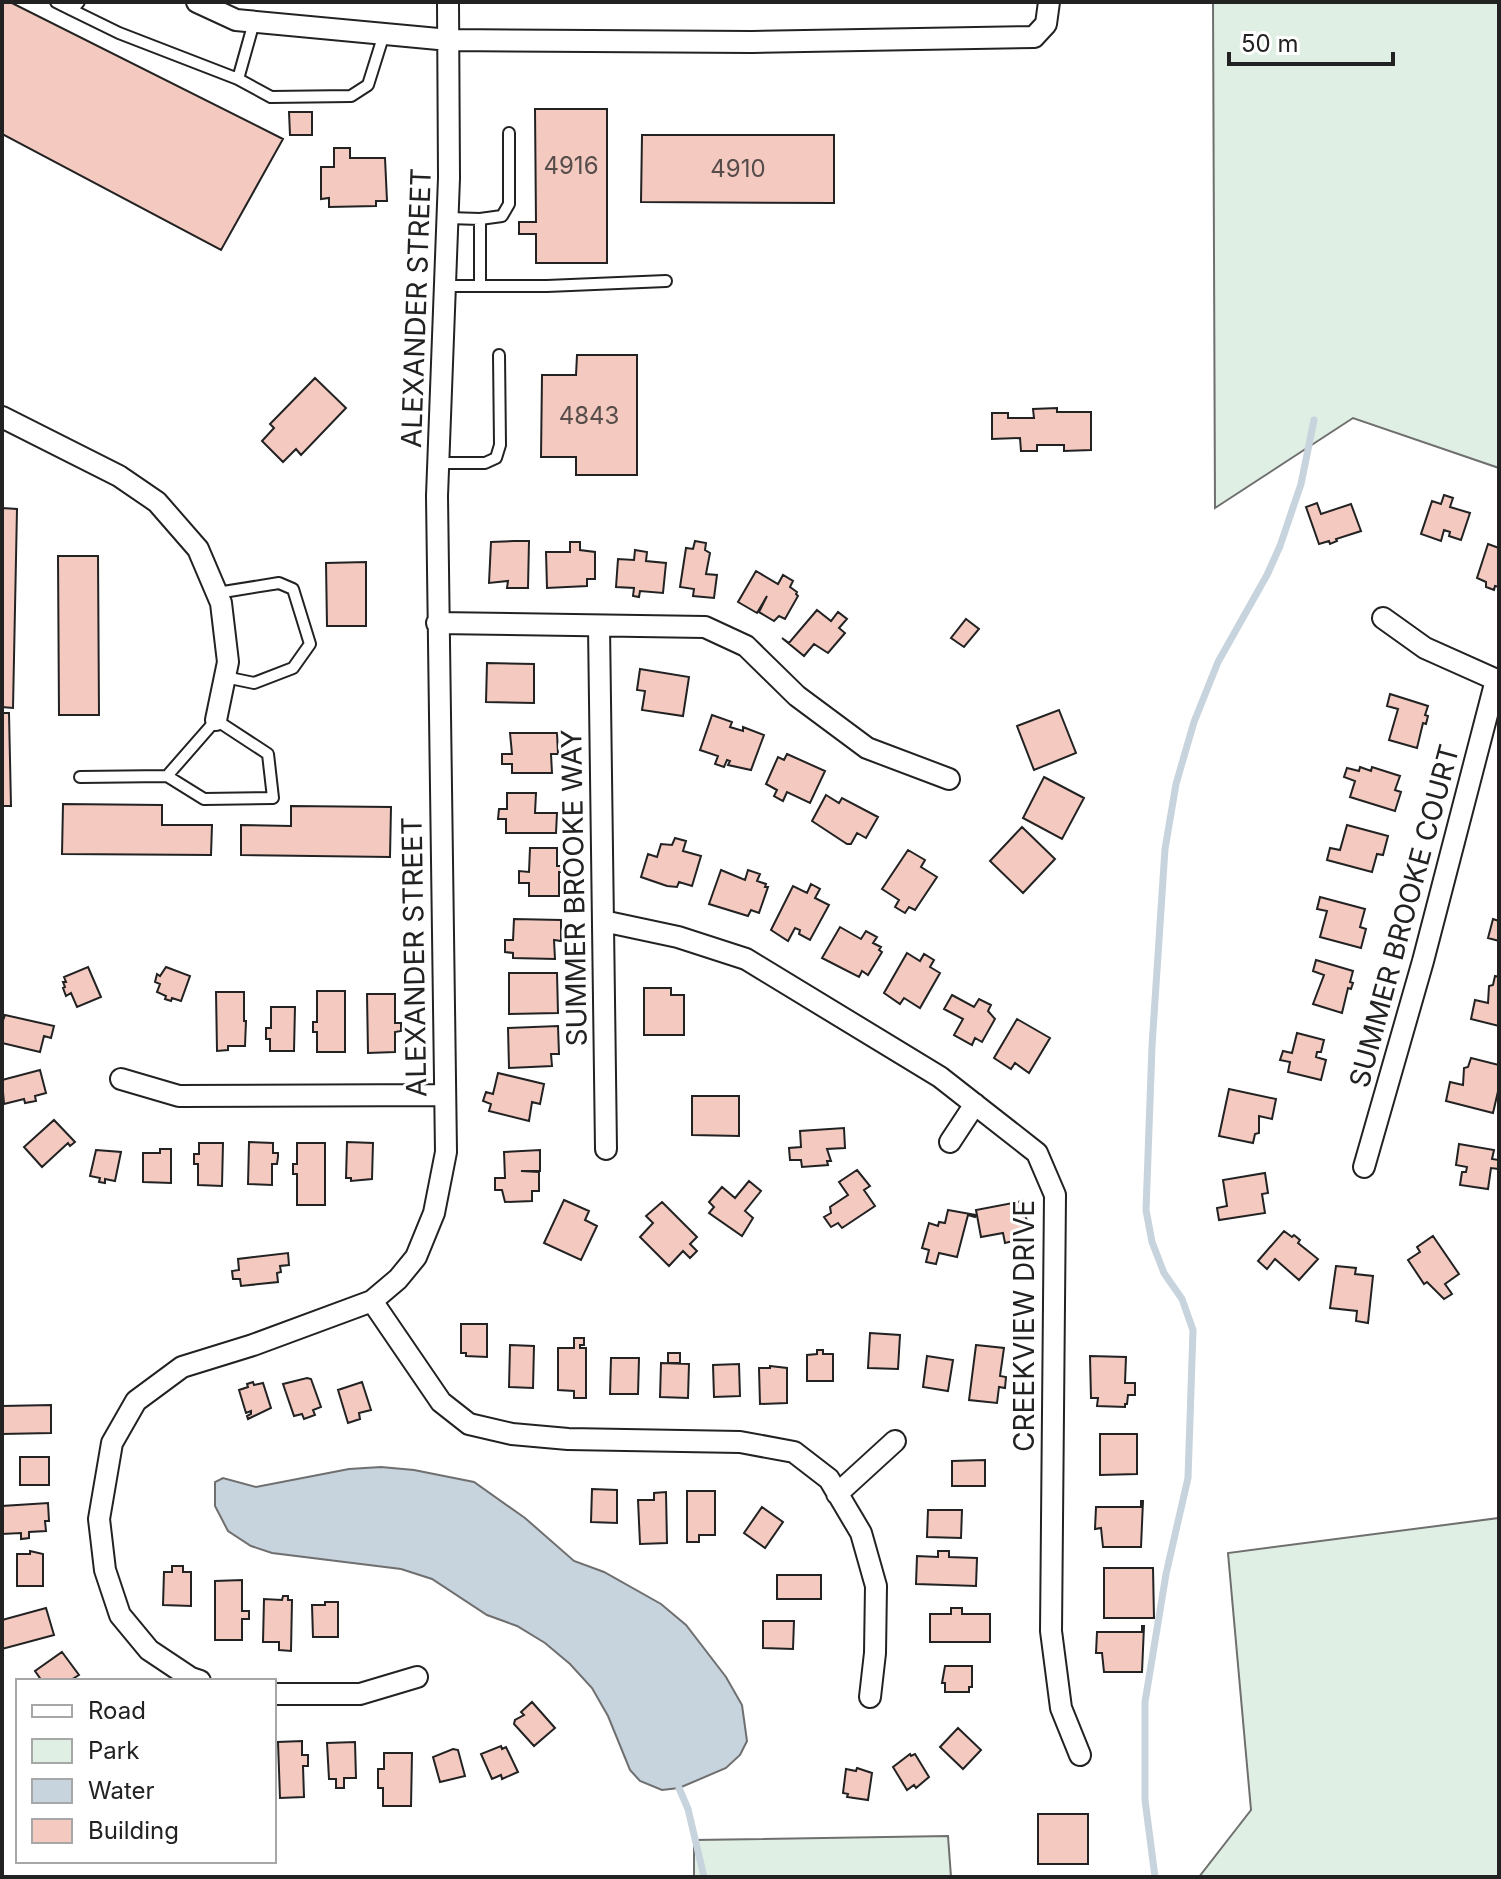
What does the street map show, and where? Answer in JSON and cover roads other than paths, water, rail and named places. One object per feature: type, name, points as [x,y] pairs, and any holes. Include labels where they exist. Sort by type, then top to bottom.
[{"type":"street","points":[[197,2],[236,20],[449,40],[752,42],[1034,37],[1046,24],[1049,2]]},
{"type":"street","name":"ALEXANDER STREET","points":[[194,1679],[149,1650],[120,1615],[105,1570],[99,1519],[112,1443],[136,1401],[182,1367],[253,1345],[372,1301],[398,1279],[416,1257],[434,1213],[446,1152],[437,623],[438,463],[448,218],[448,2]]},
{"type":"street","points":[[2,417],[119,476],[157,502],[198,549],[221,603],[228,662],[216,720]]},
{"type":"street","points":[[1383,618],[1425,648],[1498,680]]},
{"type":"street","points":[[437,623],[705,627],[746,646],[797,696],[867,748],[949,779]]},
{"type":"street","name":"SUMMER BROOKE WAY","points":[[599,626],[606,1149]]},
{"type":"street","name":"SUMMER BROOKE COURT","points":[[1364,1167],[1498,680]]},
{"type":"street","name":"CREEKVIEW DRIVE","points":[[603,921],[678,937],[746,959],[940,1077],[1037,1153],[1055,1195],[1051,1631],[1061,1708],[1080,1755]]},
{"type":"street","points":[[121,1079],[179,1096],[445,1095]]},
{"type":"street","points":[[950,1142],[975,1104]]},
{"type":"street","points":[[372,1301],[441,1402],[469,1424],[512,1434],[568,1439],[740,1442],[794,1452],[829,1479],[861,1533],[876,1586],[875,1653],[870,1697]]},
{"type":"street","points":[[837,1494],[895,1441]]},
{"type":"street","points":[[276,1694],[360,1694],[417,1677]]},
{"type":"lane","points":[[56,2],[76,6],[119,33],[238,79],[271,97],[351,96],[368,85],[384,34]]},
{"type":"lane","points":[[238,79],[254,22]]},
{"type":"lane","points":[[448,218],[502,216],[509,204],[509,133]]},
{"type":"lane","points":[[480,219],[480,286]]},
{"type":"lane","points":[[445,286],[666,281]]},
{"type":"lane","points":[[438,463],[485,463],[496,458],[500,445],[499,355]]},
{"type":"lane","points":[[217,593],[279,583],[293,589],[310,644],[293,668],[254,683],[225,677]]},
{"type":"lane","points":[[80,777],[167,776],[204,799],[273,798],[268,754],[216,720],[167,776]]},
{"type":"water","points":[[381,1467],[474,1482],[525,1518],[574,1561],[604,1572],[661,1604],[686,1625],[726,1677],[742,1705],[747,1741],[740,1755],[726,1768],[679,1788],[662,1790],[640,1781],[630,1770],[608,1716],[592,1688],[545,1643],[517,1626],[487,1615],[432,1579],[401,1569],[272,1553],[251,1546],[228,1531],[215,1506],[215,1482],[223,1478],[256,1487],[349,1469]]},
{"type":"waterway","points":[[1155,1877],[1145,1800],[1145,1702],[1166,1574],[1188,1478],[1193,1330],[1182,1299],[1164,1273],[1152,1242],[1146,1210],[1152,1046],[1165,849],[1176,784],[1194,722],[1218,662],[1280,546],[1301,484],[1314,420]]},
{"type":"waterway","points":[[679,1788],[688,1809],[704,1877]]}]
